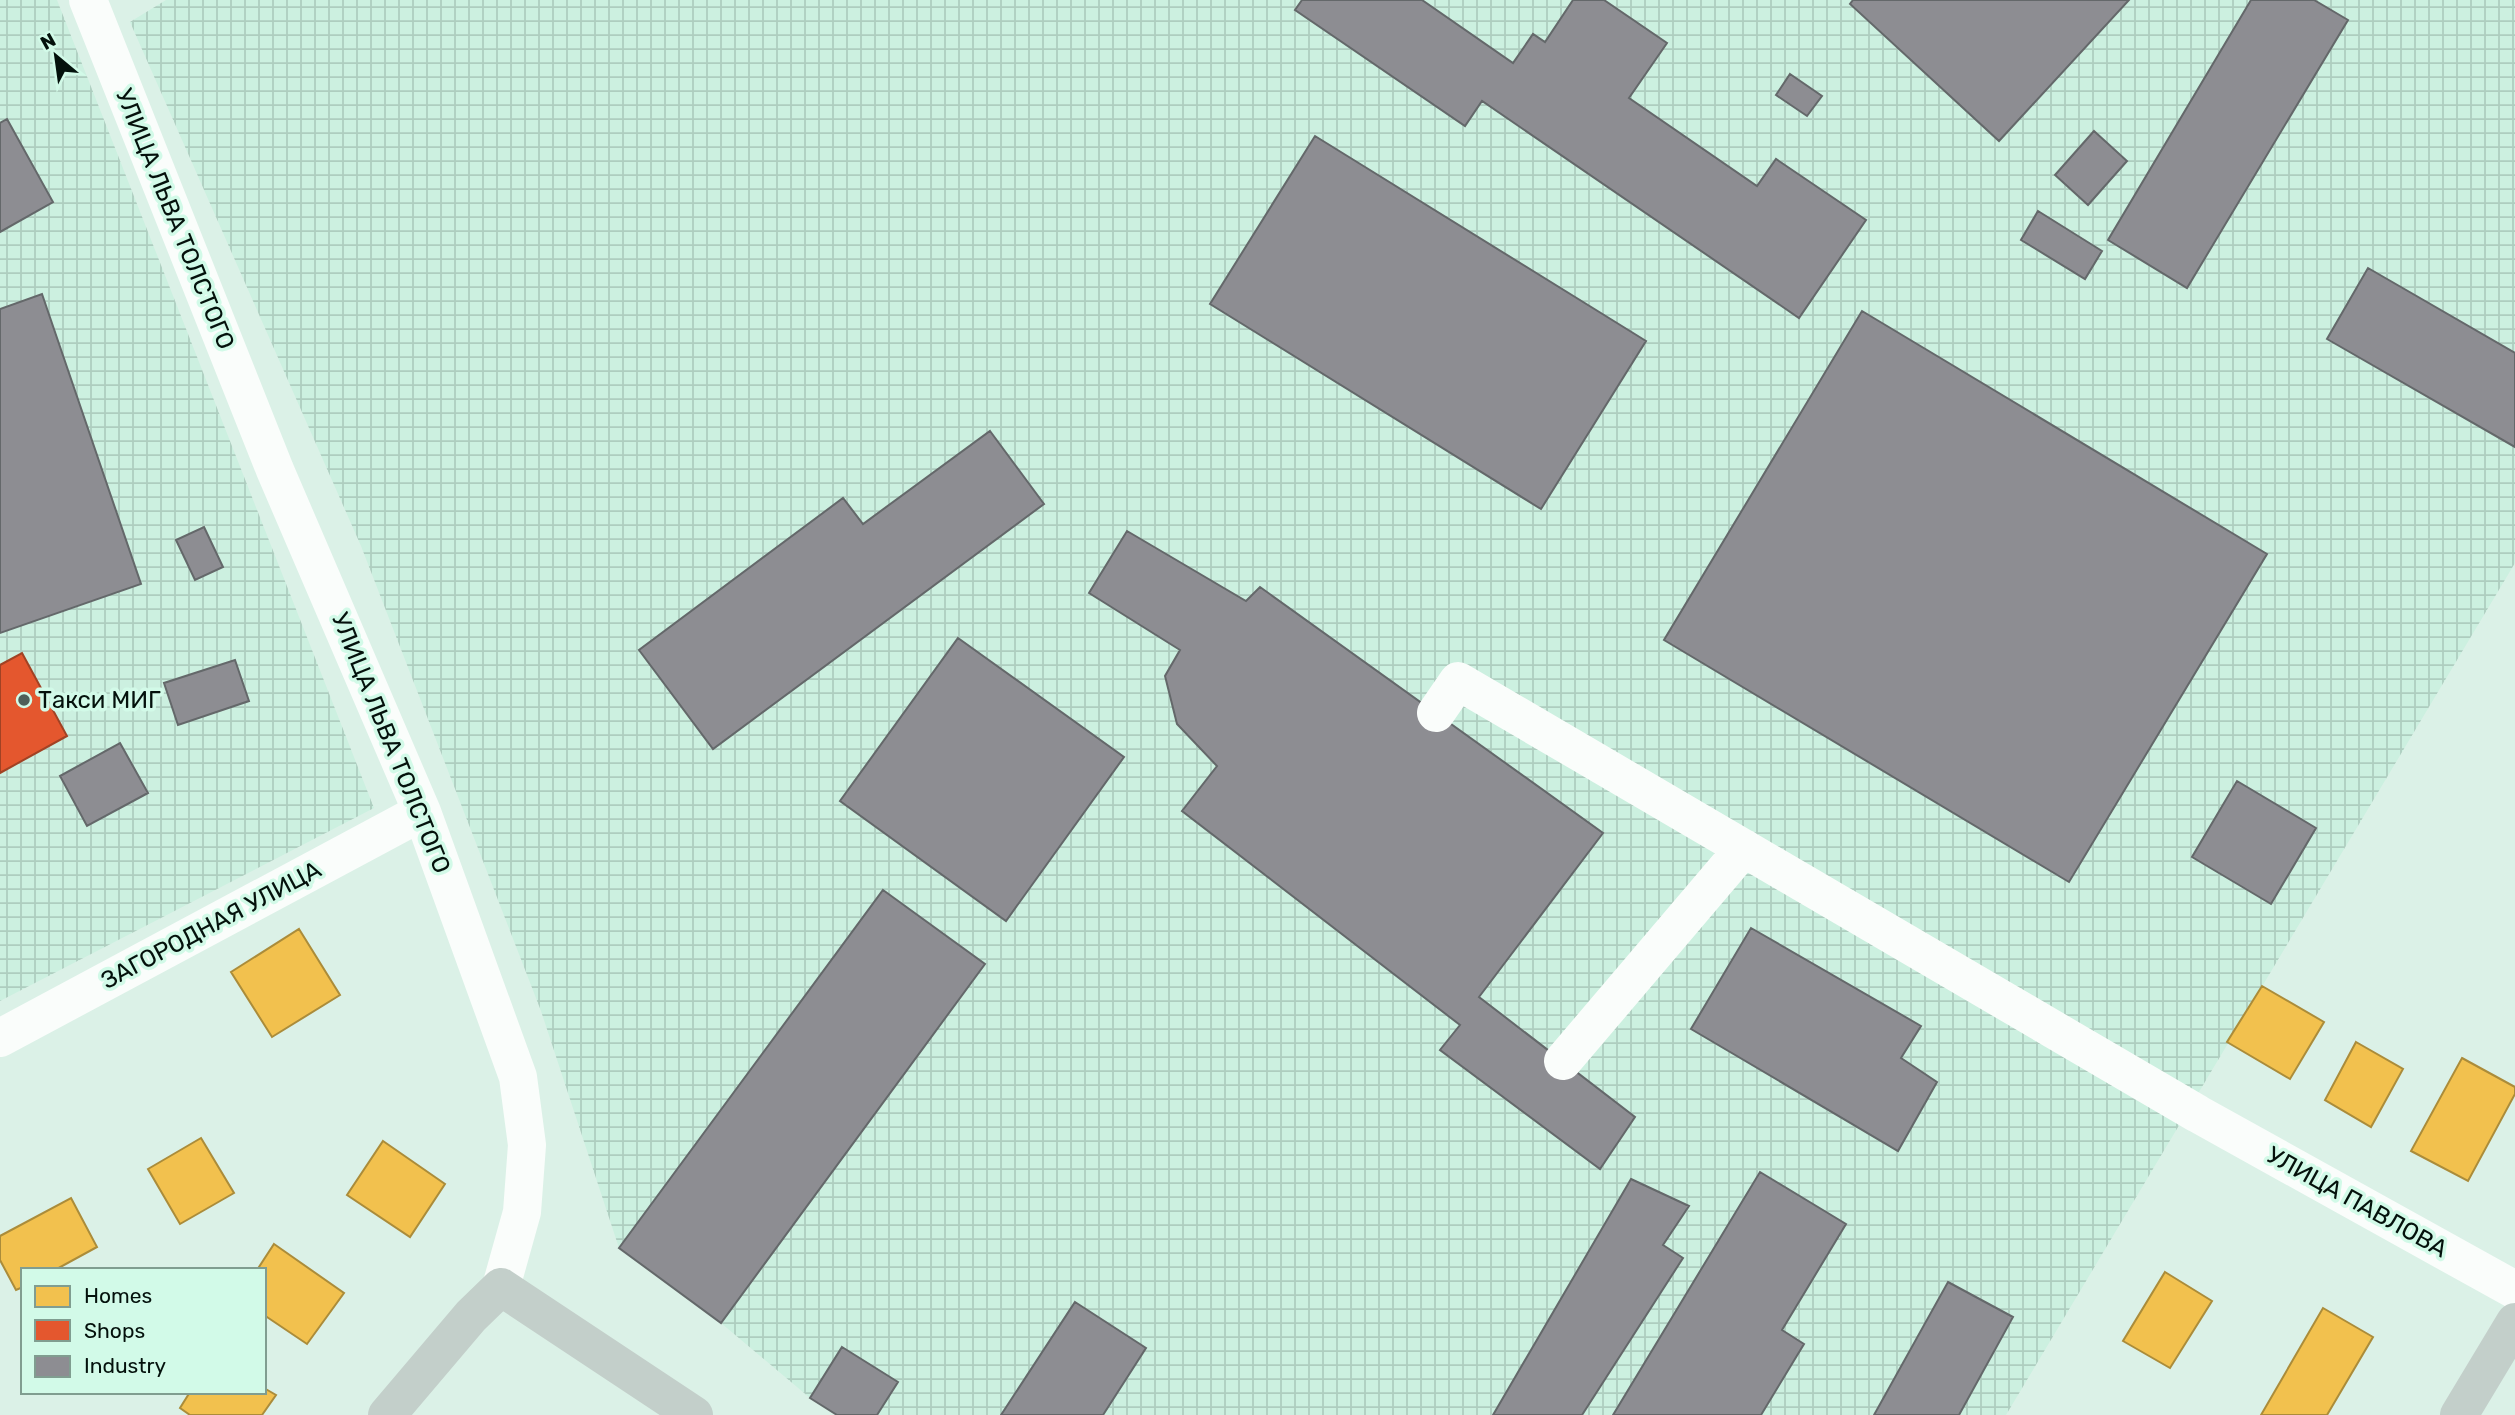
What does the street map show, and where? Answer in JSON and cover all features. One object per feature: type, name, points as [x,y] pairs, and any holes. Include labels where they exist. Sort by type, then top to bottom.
[{"type":"street","name":"УЛИЦА ЛЬВА ТОЛСТОГО","points":[[88,0],[275,470],[422,812],[518,1076],[527,1145],[522,1212],[501,1287]]},
{"type":"street","name":"УЛИЦА ПАВЛОВА","points":[[1436,713],[1458,681],[2198,1114],[2515,1290]]},
{"type":"street","name":"ЗАГОРОДНАЯ УЛИЦА","points":[[0,1038],[422,812]]},
{"type":"street","points":[[1563,1061],[1744,848]]},
{"type":"street","points":[[387,1415],[471,1316],[501,1287],[694,1415]]},
{"type":"street","points":[[2459,1415],[2515,1322]]},
{"type":"shaded area","points":[[0,0],[57,0],[374,808],[0,1001]]},
{"type":"shaded area","points":[[166,0],[2515,0],[2515,563],[2006,1415],[837,1415],[810,1398],[721,1323],[619,1248],[541,1011],[361,546],[130,22]]},
{"type":"building: Homes","points":[[299,929],[340,995],[272,1037],[231,972]]},
{"type":"building: Homes","points":[[2262,986],[2324,1022],[2290,1079],[2227,1042]]},
{"type":"building: Homes","points":[[2356,1042],[2403,1069],[2371,1127],[2325,1100]]},
{"type":"building: Homes","points":[[2462,1058],[2515,1087],[2515,1094],[2468,1181],[2411,1151]]},
{"type":"building: Homes","points":[[201,1138],[234,1193],[180,1224],[148,1169]]},
{"type":"building: Homes","points":[[383,1141],[445,1184],[410,1237],[347,1195]]},
{"type":"building: Homes","points":[[71,1198],[97,1247],[59,1268],[21,1268],[21,1288],[16,1290],[0,1260],[0,1236]]},
{"type":"building: Homes","points":[[274,1244],[344,1293],[307,1344],[266,1316],[266,1268],[258,1268]]},
{"type":"building: Homes","points":[[2165,1272],[2212,1301],[2170,1368],[2123,1341]]},
{"type":"building: Homes","points":[[2323,1308],[2373,1337],[2327,1415],[2261,1415]]},
{"type":"building: Homes","points":[[266,1389],[276,1395],[262,1415],[190,1415],[180,1408],[189,1394],[266,1394]]},
{"type":"building: Shops","name":"Такси МИГ","points":[[22,653],[67,736],[0,773],[0,665]]},
{"type":"building: Industry","points":[[1302,0],[1422,0],[1513,63],[1533,34],[1545,42],[1573,0],[1604,0],[1667,43],[1629,98],[1757,186],[1776,159],[1866,220],[1799,318],[1482,101],[1465,126],[1295,10]]},
{"type":"building: Industry","points":[[1853,0],[2129,0],[1999,141],[1850,4]]},
{"type":"building: Industry","points":[[2251,0],[2314,0],[2348,20],[2187,288],[2108,240]]},
{"type":"building: Industry","points":[[1790,74],[1822,96],[1807,116],[1776,95]]},
{"type":"building: Industry","points":[[7,119],[53,202],[0,232],[0,123]]},
{"type":"building: Industry","points":[[2094,131],[2127,161],[2088,205],[2055,175]]},
{"type":"building: Industry","points":[[1315,136],[1646,341],[1541,509],[1210,304]]},
{"type":"building: Industry","points":[[2038,211],[2102,251],[2085,279],[2021,240]]},
{"type":"building: Industry","points":[[2368,268],[2515,353],[2515,447],[2327,339]]},
{"type":"building: Industry","points":[[42,294],[141,584],[0,633],[0,309]]},
{"type":"building: Industry","points":[[1862,311],[2267,554],[2069,882],[1664,640]]},
{"type":"building: Industry","points":[[990,431],[1044,504],[713,749],[639,650],[843,498],[863,524]]},
{"type":"building: Industry","points":[[204,527],[223,567],[195,580],[176,540]]},
{"type":"building: Industry","points":[[1127,531],[1246,601],[1260,587],[1603,833],[1479,997],[1635,1117],[1600,1169],[1440,1050],[1460,1025],[1182,811],[1217,766],[1177,724],[1165,676],[1180,650],[1089,593]]},
{"type":"building: Industry","points":[[958,638],[1124,757],[1006,921],[840,801]]},
{"type":"building: Industry","points":[[235,660],[249,701],[178,725],[164,683]]},
{"type":"building: Industry","points":[[120,743],[148,793],[87,826],[60,776]]},
{"type":"building: Industry","points":[[2237,781],[2316,828],[2271,904],[2192,857]]},
{"type":"building: Industry","points":[[883,890],[985,964],[721,1323],[619,1248]]},
{"type":"building: Industry","points":[[1751,928],[1921,1026],[1901,1058],[1937,1082],[1898,1151],[1691,1029]]},
{"type":"building: Industry","points":[[1760,1172],[1846,1224],[1782,1330],[1804,1344],[1761,1415],[1613,1415]]},
{"type":"building: Industry","points":[[1631,1179],[1689,1206],[1663,1245],[1683,1258],[1582,1415],[1493,1415]]},
{"type":"building: Industry","points":[[1948,1282],[2013,1317],[1959,1415],[1874,1415]]},
{"type":"building: Industry","points":[[1075,1302],[1146,1348],[1103,1415],[1001,1415]]},
{"type":"building: Industry","points":[[842,1347],[898,1382],[877,1415],[837,1415],[810,1398]]},
{"type":"place","name":"Такси МИГ","points":[[24,700]]}]
